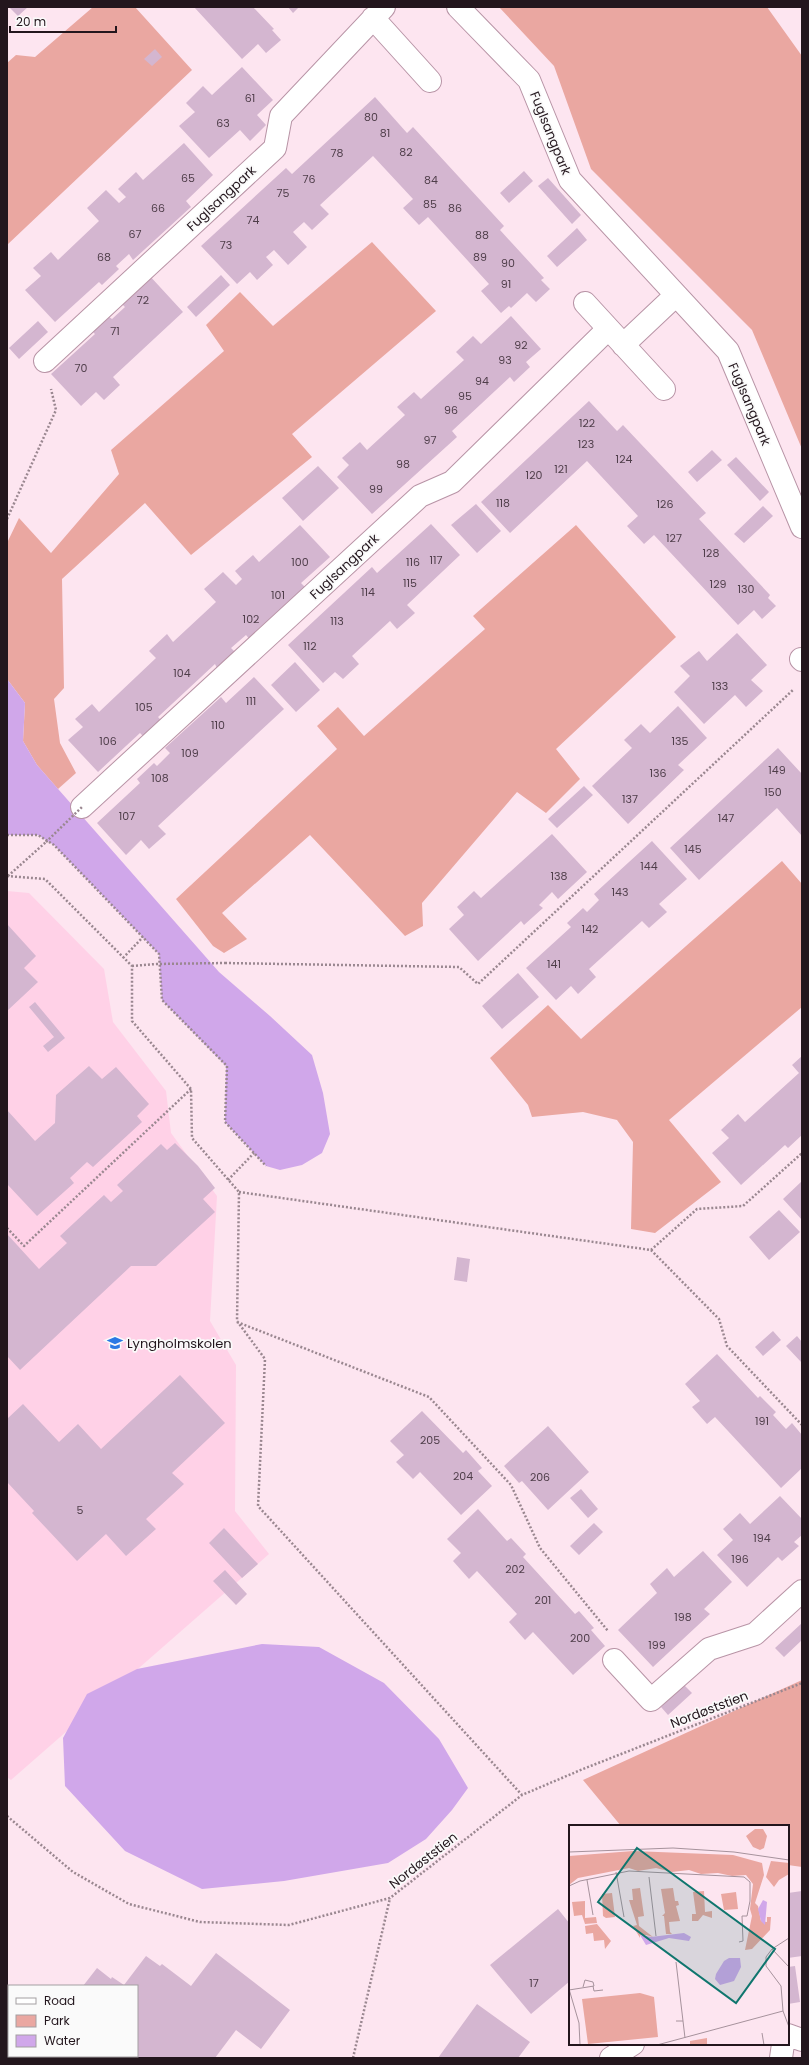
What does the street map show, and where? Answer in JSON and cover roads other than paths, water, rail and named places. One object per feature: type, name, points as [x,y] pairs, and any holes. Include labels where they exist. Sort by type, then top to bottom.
[{"type":"street","name":"Fuglsangpark","points":[[458,7],[529,80],[570,180],[675,296],[728,351],[802,527]]},
{"type":"street","name":"Fuglsangpark","points":[[45,361],[275,148],[281,116],[379,13],[430,81]]},
{"type":"street","name":"Fuglsangpark","points":[[82,807],[420,496],[452,482],[615,337],[675,296]]},
{"type":"street","points":[[584,303],[664,390]]},
{"type":"street","points":[[614,1660],[651,1700],[709,1649],[755,1634],[802,1592]]},
{"type":"street","points":[[789,2035],[802,2040]]},
{"type":"street","points":[[611,2058],[631,2045]]},
{"type":"street","points":[[781,2058],[783,2045]]},
{"type":"water","points":[[7,679],[25,703],[23,741],[37,765],[219,972],[312,1055],[323,1093],[330,1134],[322,1153],[302,1165],[280,1170],[266,1166],[225,1122],[226,1066],[162,1000],[159,954],[54,845],[38,835],[7,835]]},
{"type":"water","points":[[262,1644],[319,1647],[384,1683],[439,1739],[468,1788],[452,1810],[426,1839],[388,1863],[284,1881],[202,1889],[125,1851],[65,1786],[63,1738],[87,1694],[137,1669]]},
{"type":"place","name":"Lyngholmskolen","points":[[115,1343]]}]
